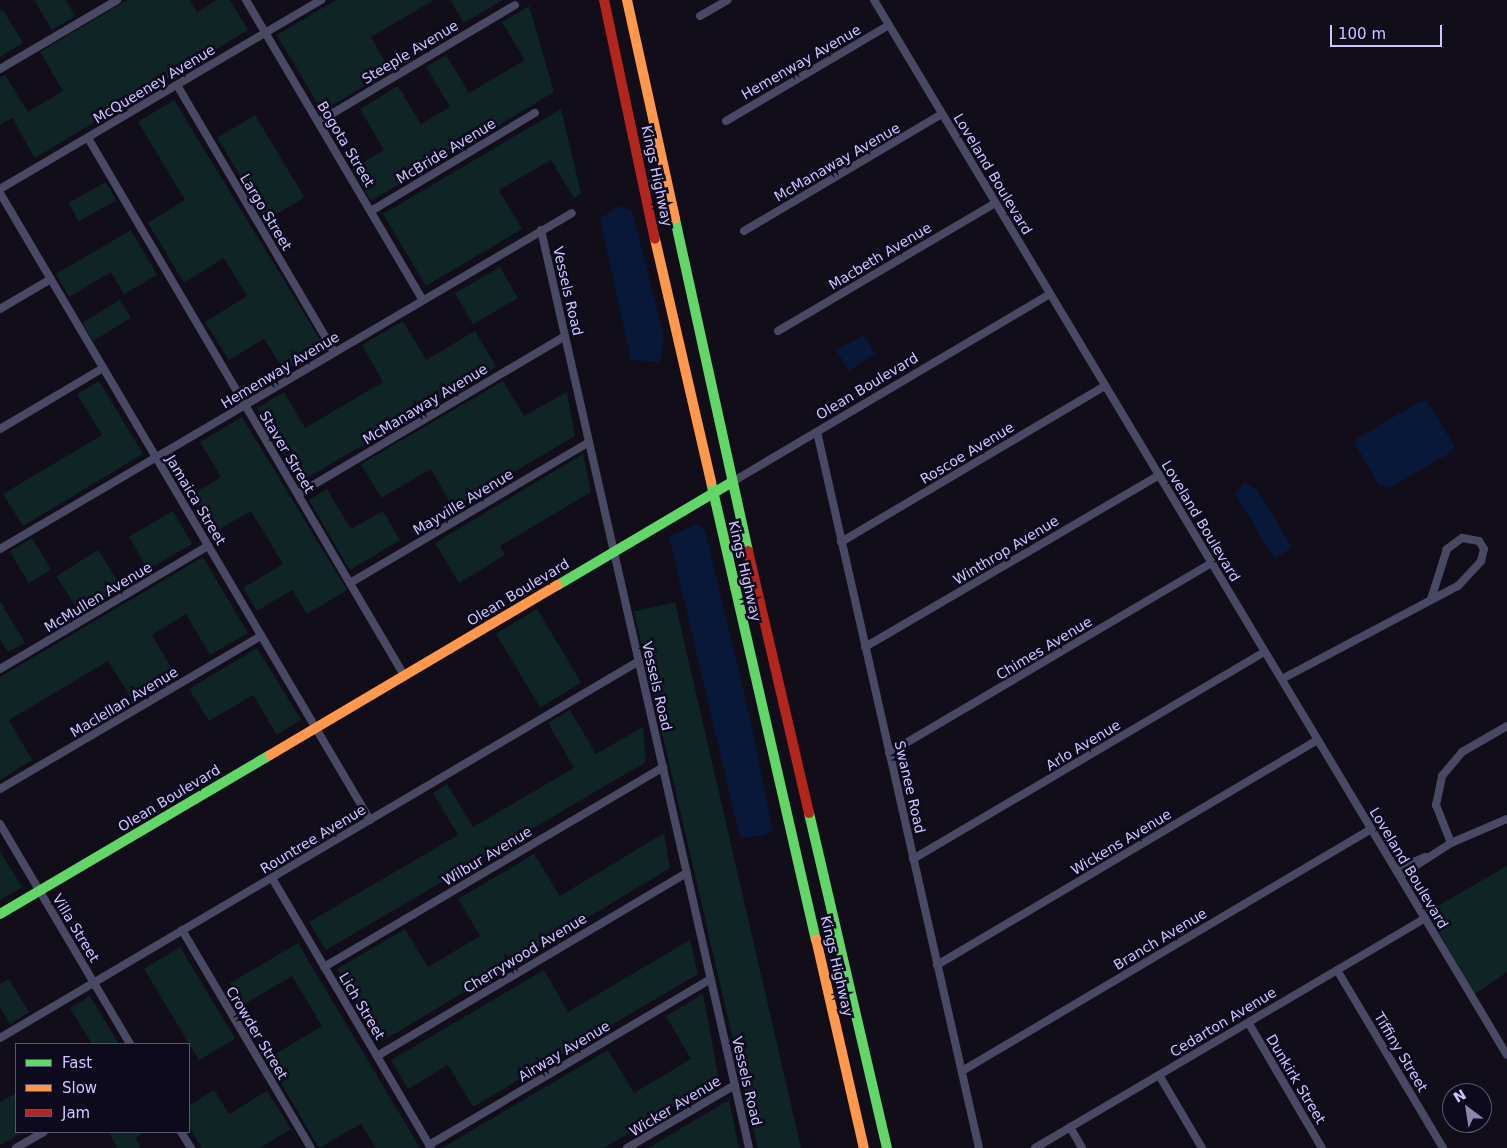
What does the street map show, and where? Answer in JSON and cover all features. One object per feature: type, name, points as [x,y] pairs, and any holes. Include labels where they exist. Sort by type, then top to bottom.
[{"type":"main road","name":"Kings Highway","points":[[604,0],[713,493],[864,1148]]},
{"type":"main road","name":"Kings Highway","points":[[627,0],[732,482],[887,1148]]},
{"type":"main road","name":"Olean Boulevard","points":[[0,914],[732,482]]},
{"type":"street","points":[[0,69],[117,0]]},
{"type":"street","name":"Bogota Street","points":[[246,0],[423,300]]},
{"type":"street","name":"McQueeney Avenue","points":[[0,191],[320,0]]},
{"type":"street","points":[[700,16],[728,0]]},
{"type":"street","name":"Loveland Boulevard","points":[[874,0],[1507,1055]]},
{"type":"street","name":"Steeple Avenue","points":[[318,122],[515,5]]},
{"type":"street","name":"Hemenway Avenue","points":[[726,121],[889,25]]},
{"type":"street","name":"Largo Street","points":[[177,85],[334,352]]},
{"type":"street","name":"McBride Avenue","points":[[371,211],[535,113]]},
{"type":"street","name":"McManaway Avenue","points":[[744,231],[942,114]]},
{"type":"street","name":"Staver Street","points":[[88,138],[404,675]]},
{"type":"street","name":"Jamaica Street","points":[[0,191],[370,820]]},
{"type":"street","name":"Macbeth Avenue","points":[[778,332],[995,203]]},
{"type":"street","name":"Hemenway Avenue","points":[[0,549],[572,213]]},
{"type":"street","name":"Vessels Road","points":[[541,230],[749,1148]]},
{"type":"street","points":[[0,309],[51,279]]},
{"type":"street","name":"Olean Boulevard","points":[[732,482],[1050,294]]},
{"type":"street","name":"McManaway Avenue","points":[[298,494],[565,336]]},
{"type":"street","points":[[0,429],[104,368]]},
{"type":"street","name":"Roscoe Avenue","points":[[841,542],[1105,386]]},
{"type":"street","name":"Swanee Road","points":[[816,432],[979,1148]]},
{"type":"street","name":"Mayville Avenue","points":[[350,583],[589,442]]},
{"type":"street","name":"Winthrop Avenue","points":[[865,648],[1158,474]]},
{"type":"street","points":[[1282,679],[1431,599],[1473,574],[1482,555],[1479,541],[1462,538],[1447,548],[1431,599]]},
{"type":"street","name":"McMullen Avenue","points":[[0,669],[208,546]]},
{"type":"street","name":"Chimes Avenue","points":[[889,753],[1212,563]]},
{"type":"street","name":"Maclellan Avenue","points":[[0,790],[261,636]]},
{"type":"street","name":"Arlo Avenue","points":[[913,859],[1265,652]]},
{"type":"street","name":"Rountree Avenue","points":[[0,1038],[639,661]]},
{"type":"street","points":[[1450,843],[1436,804],[1442,776],[1462,752],[1507,726]]},
{"type":"street","name":"Wickens Avenue","points":[[938,965],[1318,740]]},
{"type":"street","name":"Wilbur Avenue","points":[[324,967],[663,767]]},
{"type":"street","points":[[1398,873],[1450,843],[1507,818]]},
{"type":"street","name":"Villa Street","points":[[0,824],[129,1043]]},
{"type":"street","name":"Branch Avenue","points":[[962,1071],[1372,829]]},
{"type":"street","name":"Cherrywood Avenue","points":[[377,1056],[687,873]]},
{"type":"street","name":"Lich Street","points":[[272,878],[430,1146]]},
{"type":"street","name":"Cedarton Avenue","points":[[1035,1148],[1425,918]]},
{"type":"street","name":"Crowder Street","points":[[182,930],[311,1148]]},
{"type":"street","name":"Tiffiny Street","points":[[1337,970],[1442,1148]]},
{"type":"street","name":"Airway Avenue","points":[[430,1146],[711,979]]},
{"type":"street","name":"Dunkirk Street","points":[[1248,1022],[1322,1148]]},
{"type":"street","points":[[1159,1075],[1202,1148]]},
{"type":"street","name":"Wicker Avenue","points":[[627,1148],[735,1085]]},
{"type":"street","points":[[1070,1127],[1082,1148]]},
{"type":"street","points":[[16,1148],[42,1133]]},
{"type":"street","points":[[182,1133],[191,1148]]},
{"type":"green space","points":[[34,0],[66,0],[75,16],[52,30]]},
{"type":"green space","points":[[127,0],[190,0],[197,12],[216,0],[230,0],[248,30],[35,158],[12,118],[0,125],[0,78],[5,75],[28,112],[63,91],[40,52]]},
{"type":"green space","points":[[336,0],[434,0],[371,37],[390,71],[322,111],[277,35]]},
{"type":"green space","points":[[450,0],[503,0],[464,23]]},
{"type":"green space","points":[[529,6],[554,92],[371,201],[352,169],[384,150],[360,109],[398,86],[421,124],[450,107],[426,67],[446,55],[469,93],[525,60],[502,22]]},
{"type":"green space","points":[[3,10],[23,43],[0,57],[0,12]]},
{"type":"green space","points":[[174,100],[324,346],[284,370],[264,339],[229,360],[205,322],[247,296],[224,258],[184,283],[148,223],[185,200],[138,122]]},
{"type":"green space","points":[[561,109],[581,193],[574,198],[551,160],[499,190],[522,229],[426,286],[383,214]]},
{"type":"green space","points":[[255,115],[304,197],[267,220],[217,138]]},
{"type":"green space","points":[[106,182],[116,200],[79,221],[68,203]]},
{"type":"green space","points":[[131,230],[157,275],[124,294],[111,272],[69,297],[56,274]]},
{"type":"green space","points":[[500,267],[518,298],[473,324],[455,293]]},
{"type":"green space","points":[[120,300],[131,318],[93,341],[82,323]]},
{"type":"green space","points":[[403,321],[426,360],[475,331],[496,367],[300,482],[257,408],[284,392],[305,428],[383,382],[362,345]]},
{"type":"green space","points":[[99,381],[143,454],[23,526],[3,494],[102,435],[77,394]]},
{"type":"green space","points":[[503,381],[524,416],[567,392],[575,436],[453,508],[431,469],[381,498],[361,464]]},
{"type":"green space","points":[[242,417],[347,590],[307,614],[292,590],[257,611],[243,588],[283,564],[251,511],[213,533],[190,496],[221,477],[200,442]]},
{"type":"green space","points":[[583,454],[591,492],[500,546],[505,555],[459,583],[435,543]]},
{"type":"green space","points":[[327,489],[351,529],[383,511],[400,540],[350,570],[309,500]]},
{"type":"green space","points":[[173,511],[192,544],[148,569],[129,536]]},
{"type":"green space","points":[[32,538],[51,570],[29,583],[10,551]]},
{"type":"green space","points":[[98,550],[121,587],[80,613],[56,576]]},
{"type":"green space","points":[[203,557],[248,633],[210,655],[186,614],[152,635],[176,676],[133,701],[108,661],[9,720],[32,760],[0,780],[0,677]]},
{"type":"green space","points":[[0,601],[25,643],[8,652],[0,639]]},
{"type":"green space","points":[[675,602],[801,1148],[758,1148],[634,611]]},
{"type":"green space","points":[[537,609],[581,683],[540,707],[496,634]]},
{"type":"green space","points":[[257,648],[301,720],[277,735],[253,695],[209,721],[189,689]]},
{"type":"green space","points":[[570,710],[596,754],[643,727],[646,762],[326,950],[309,922],[458,835],[433,793],[447,784],[473,827],[574,768],[548,723]]},
{"type":"green space","points":[[664,833],[670,868],[381,1042],[337,969],[405,929],[428,967],[480,936],[458,899],[534,854],[560,896]]},
{"type":"green space","points":[[0,851],[22,887],[0,900]]},
{"type":"green space","points":[[1507,866],[1507,972],[1475,994],[1424,907],[1430,904],[1436,907]]},
{"type":"green space","points":[[690,940],[698,974],[473,1107],[448,1065],[408,1089],[391,1060],[544,970],[568,1012]]},
{"type":"green space","points":[[298,943],[420,1148],[376,1148],[361,1124],[319,1148],[267,1059],[322,1026],[292,976],[243,1005],[230,983]]},
{"type":"green space","points":[[180,947],[235,1039],[199,1060],[144,969]]},
{"type":"green space","points":[[9,979],[29,1012],[10,1024],[0,1008],[0,984]]},
{"type":"green space","points":[[703,994],[719,1080],[604,1148],[442,1148],[608,1050],[634,1093],[691,1059],[666,1016]]},
{"type":"green space","points":[[90,996],[118,1043],[91,1043],[70,1008]]},
{"type":"green space","points":[[214,1090],[229,1114],[267,1091],[291,1129],[260,1148],[202,1148],[190,1129],[190,1105]]},
{"type":"green space","points":[[15,1094],[15,1133],[22,1133],[0,1145],[0,1102]]},
{"type":"green space","points":[[729,1100],[739,1148],[648,1148]]},
{"type":"green space","points":[[109,1133],[143,1133],[135,1138],[141,1148],[118,1148]]},
{"type":"water","points":[[618,206],[632,210],[664,337],[660,362],[631,360],[600,219]]},
{"type":"water","points":[[864,335],[875,353],[849,371],[836,350]]},
{"type":"water","points":[[1421,401],[1427,402],[1454,445],[1453,451],[1389,488],[1379,485],[1355,444],[1358,438]]},
{"type":"water","points":[[1244,483],[1257,489],[1292,547],[1274,559],[1235,493]]},
{"type":"water","points":[[696,525],[704,528],[707,538],[750,718],[773,832],[761,836],[740,838],[669,536]]},
{"type":"traffic: fast","points":[[675,219],[748,551]]},
{"type":"traffic: fast","points":[[711,482],[816,939]]},
{"type":"traffic: fast","points":[[558,585],[732,482]]},
{"type":"traffic: fast","points":[[0,914],[270,755]]},
{"type":"traffic: fast","points":[[809,813],[887,1148]]},
{"type":"traffic: slow","points":[[627,0],[675,219]]},
{"type":"traffic: slow","points":[[655,239],[711,482]]},
{"type":"traffic: slow","points":[[270,755],[558,585]]},
{"type":"traffic: slow","points":[[816,939],[864,1148]]},
{"type":"traffic: jam","points":[[604,0],[655,239]]},
{"type":"traffic: jam","points":[[748,551],[809,813]]}]
